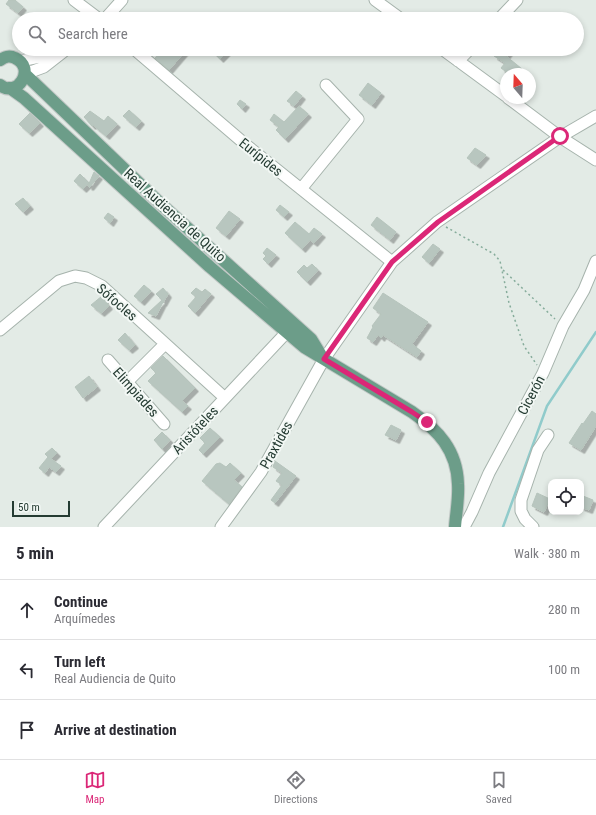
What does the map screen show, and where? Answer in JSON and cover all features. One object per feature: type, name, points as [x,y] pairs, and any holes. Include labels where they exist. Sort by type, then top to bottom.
[{"type":"main road","points":[[2,57],[12,57],[20,61],[24,67],[25,74],[18,86],[3,87]]},
{"type":"main road","name":"Real Audiencia de Quito","points":[[25,74],[163,206],[311,339],[324,359]]},
{"type":"main road","name":"Real Audiencia de Quito","points":[[3,87],[24,98],[204,262],[286,333],[304,347],[427,422],[443,439],[453,458],[457,472],[459,485],[455,527]]},
{"type":"street","points":[[74,0],[90,12]]},
{"type":"street","points":[[111,12],[122,0]]},
{"type":"street","points":[[375,0],[391,12]]},
{"type":"street","points":[[506,12],[517,0]]},
{"type":"street","points":[[20,61],[42,56]]},
{"type":"street","points":[[25,74],[44,68],[58,56]]},
{"type":"street","name":"Eurípides","points":[[142,56],[245,144],[392,262]]},
{"type":"street","points":[[451,56],[500,92]]},
{"type":"street","points":[[458,61],[463,56]]},
{"type":"street","points":[[301,189],[358,119],[326,85]]},
{"type":"street","points":[[517,104],[596,160]]},
{"type":"street","name":"Praxtides","points":[[221,527],[261,472],[324,359],[392,262],[438,222],[560,136],[596,116]]},
{"type":"street","name":"Cicerón","points":[[464,527],[489,473],[543,373],[563,326],[584,290],[596,261]]},
{"type":"street","name":"Sófocles","points":[[0,330],[59,280],[74,276],[86,278],[102,286],[225,398]]},
{"type":"street","name":"Aristóteles","points":[[104,527],[286,333]]},
{"type":"street","points":[[127,382],[165,344]]},
{"type":"street","name":"Elimpiades","points":[[108,360],[164,424]]},
{"type":"street","points":[[533,527],[525,519],[521,511],[521,500],[538,450],[548,435]]},
{"type":"path","points":[[438,222],[494,254],[500,261],[509,303],[524,346],[543,373]]},
{"type":"path","points":[[503,270],[563,326]]},
{"type":"building","points":[[9,0],[15,0],[23,7],[19,12],[17,12],[6,4]]},
{"type":"building","points":[[157,56],[181,56],[169,70],[155,58]]},
{"type":"building","points":[[494,56],[506,56],[521,68],[501,68],[505,63]]},
{"type":"building","points":[[368,83],[381,93],[372,105],[359,95]]},
{"type":"building","points":[[296,91],[302,96],[294,106],[287,101]]},
{"type":"building","points":[[240,100],[246,104],[242,109],[237,104]]},
{"type":"building","points":[[299,106],[308,114],[285,139],[276,130],[279,127],[270,120],[274,114],[284,122]]},
{"type":"building","points":[[129,110],[141,121],[136,127],[123,116]]},
{"type":"building","points":[[90,111],[104,121],[108,116],[117,124],[106,136],[93,125],[92,126],[84,117]]},
{"type":"building","points":[[30,113],[40,123],[29,133],[19,124]]},
{"type":"building","points":[[475,148],[486,155],[477,165],[467,158]]},
{"type":"building","points":[[94,172],[99,176],[90,187],[88,186]]},
{"type":"building","points":[[80,174],[89,183],[83,189],[74,181]]},
{"type":"building","points":[[23,198],[30,206],[23,212],[15,204]]},
{"type":"building","points":[[280,205],[289,212],[284,217],[276,210]]},
{"type":"building","points":[[229,211],[240,219],[226,236],[216,228]]},
{"type":"building","points":[[108,213],[114,217],[110,223],[104,218]]},
{"type":"building","points":[[377,217],[396,232],[390,240],[371,225]]},
{"type":"building","points":[[295,222],[309,234],[314,228],[322,234],[314,243],[310,240],[302,249],[285,233]]},
{"type":"building","points":[[433,244],[440,249],[429,263],[422,257]]},
{"type":"building","points":[[267,248],[276,255],[268,264],[263,259],[266,256],[263,253]]},
{"type":"building","points":[[312,264],[318,270],[307,282],[297,272],[304,265],[307,268]]},
{"type":"building","points":[[144,285],[151,291],[141,302],[134,296]]},
{"type":"building","points":[[163,288],[168,294],[156,316],[148,313],[162,300],[156,294]]},
{"type":"building","points":[[196,288],[202,292],[205,289],[211,294],[195,313],[188,306],[196,297],[191,293]]},
{"type":"building","points":[[383,293],[428,322],[412,344],[421,351],[417,357],[383,335],[381,338],[378,335],[373,342],[367,338],[373,327],[372,326],[381,314],[373,308]]},
{"type":"building","points":[[102,296],[109,306],[101,313],[91,305]]},
{"type":"building","points":[[125,333],[135,345],[129,350],[118,340]]},
{"type":"building","points":[[163,356],[195,388],[182,401],[188,406],[182,412],[148,381],[156,373],[151,368]]},
{"type":"building","points":[[89,376],[97,387],[83,398],[75,387]]},
{"type":"building","points":[[592,411],[596,414],[596,426],[581,450],[569,443]]},
{"type":"building","points":[[391,425],[401,430],[396,440],[385,435]]},
{"type":"building","points":[[210,428],[220,437],[203,454],[199,450],[205,443],[200,438]]},
{"type":"building","points":[[162,432],[170,440],[162,449],[154,440]]},
{"type":"building","points":[[52,448],[57,453],[51,459],[61,466],[56,472],[49,467],[45,473],[39,468],[48,457],[45,454]]},
{"type":"building","points":[[275,461],[296,476],[275,503],[271,500],[282,485],[276,481],[282,473],[273,467]]},
{"type":"building","points":[[220,463],[226,467],[230,463],[241,473],[234,480],[242,487],[229,504],[202,481],[216,464]]},
{"type":"building","points":[[537,493],[548,498],[548,503],[544,512],[532,506]]},
{"type":"building","points":[[584,496],[593,500],[589,510],[584,508]]},
{"type":"waterway","points":[[503,527],[547,406],[596,332]]},
{"type":"route","points":[[427,422],[324,359],[392,262],[438,222],[560,136]]}]
